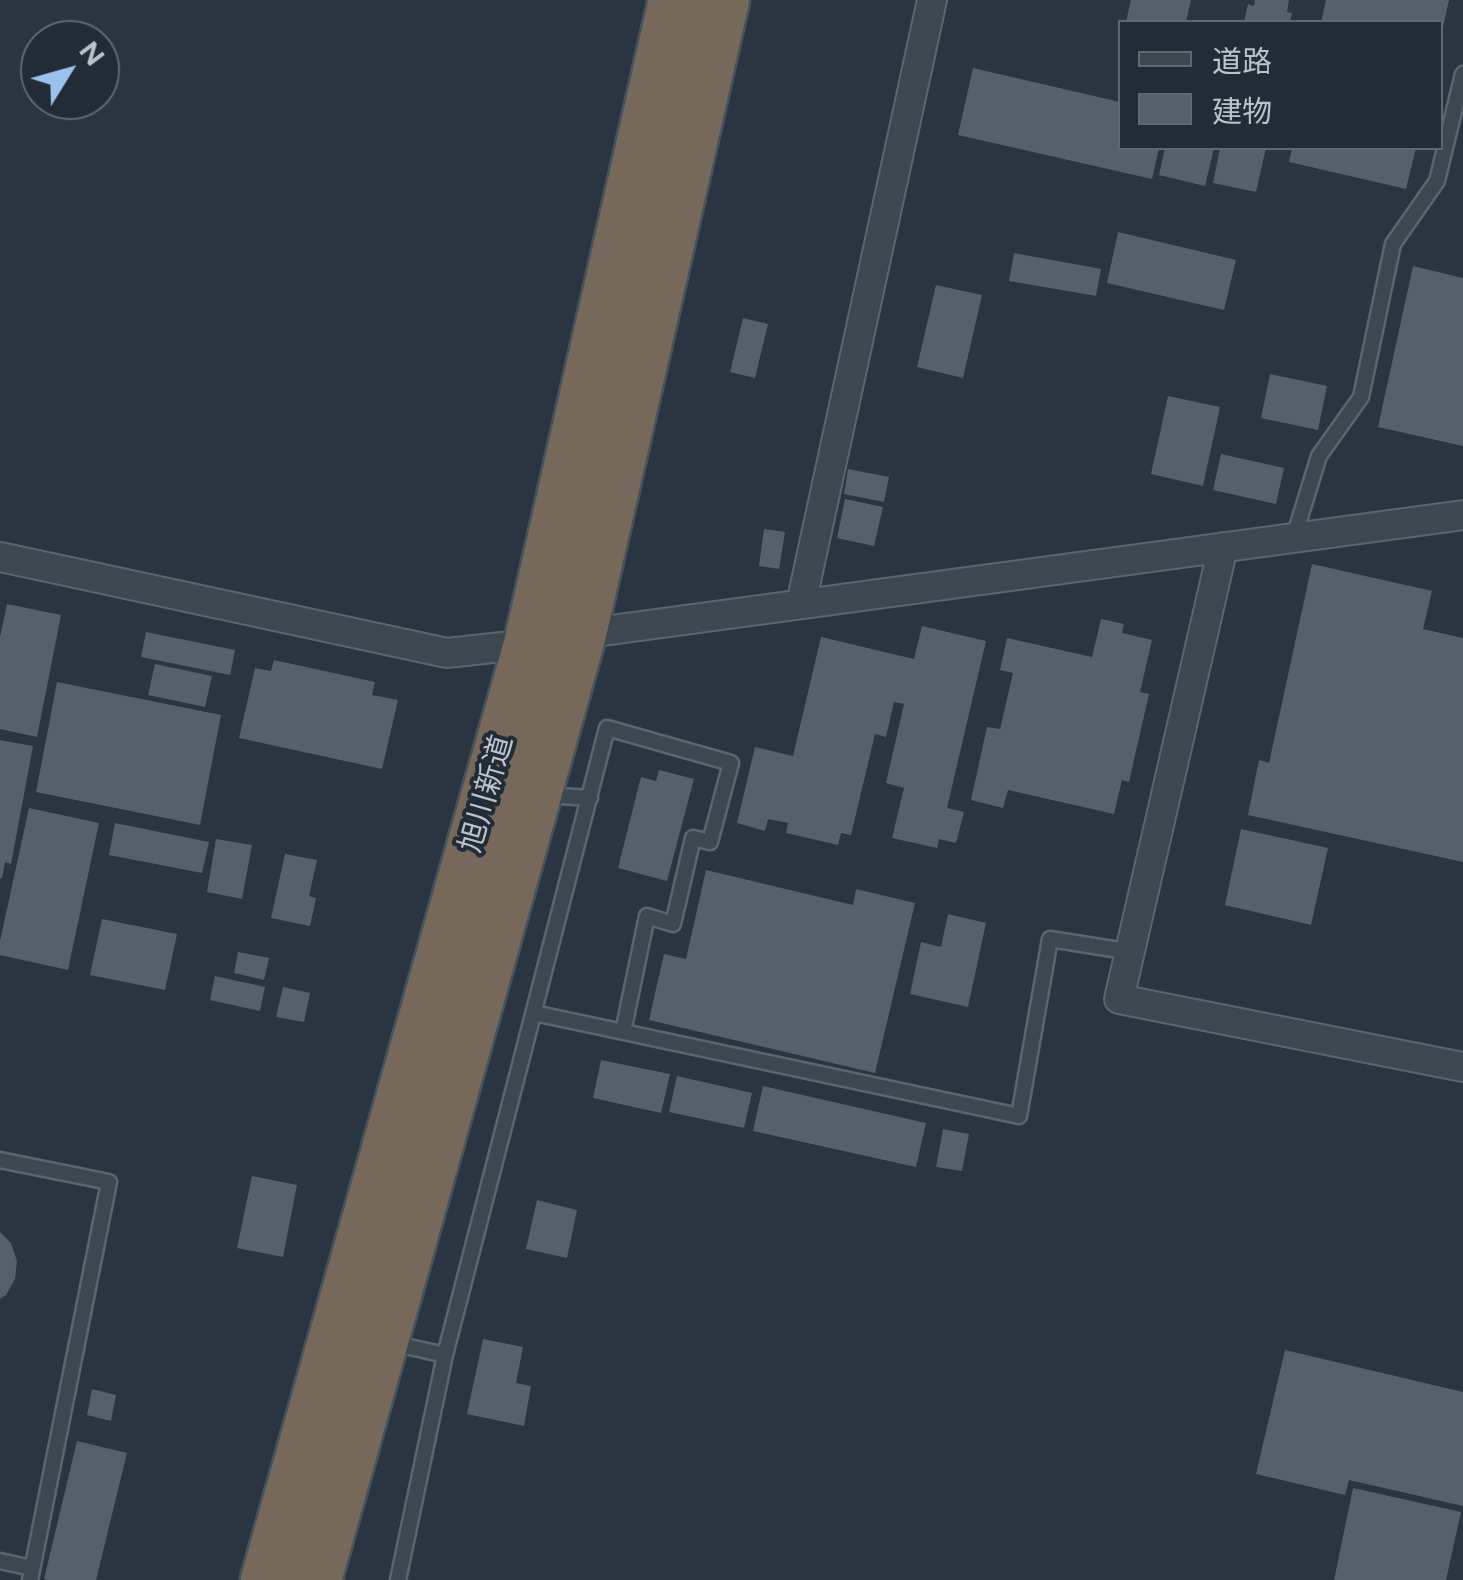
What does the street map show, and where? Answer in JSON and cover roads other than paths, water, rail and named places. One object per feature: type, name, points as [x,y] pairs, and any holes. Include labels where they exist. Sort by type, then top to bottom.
[{"type":"highway","name":"旭川新道","points":[[266,1580],[529,644],[674,0]]},
{"type":"highway","name":"旭川新道","points":[[316,1580],[581,634],[724,0]]},
{"type":"street","points":[[801,604],[932,0]]},
{"type":"street","points":[[0,557],[447,653],[1463,515]]},
{"type":"street","points":[[1223,547],[1119,999],[1463,1067]]},
{"type":"lane","points":[[1294,538],[1319,456],[1360,398],[1393,244],[1437,181],[1463,74]]},
{"type":"lane","points":[[398,1580],[445,1355],[607,728],[730,764],[710,842],[693,838],[673,924],[646,916],[623,1032]]},
{"type":"lane","points":[[536,794],[590,798]]},
{"type":"lane","points":[[534,1013],[1019,1116],[1050,939],[1132,952]]},
{"type":"lane","points":[[0,1160],[110,1182],[31,1574],[0,1561]]},
{"type":"lane","points":[[383,1342],[445,1355]]}]
